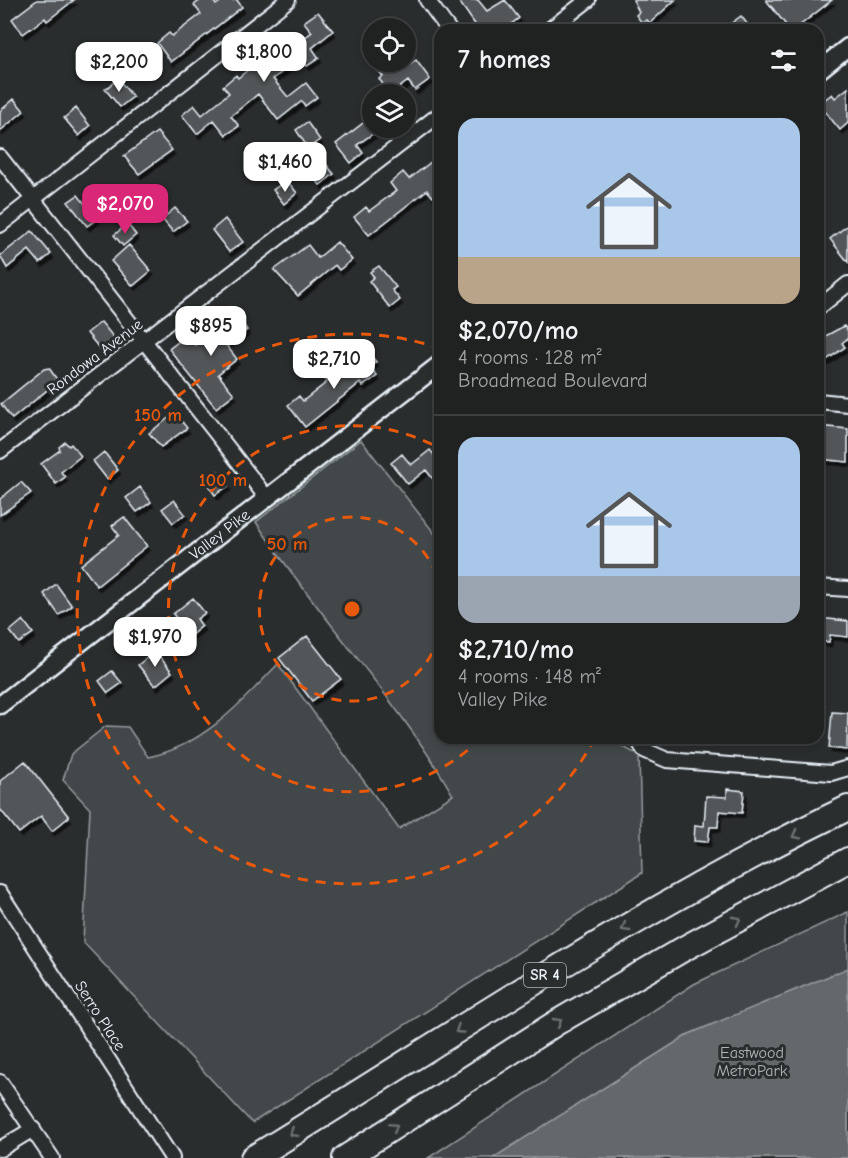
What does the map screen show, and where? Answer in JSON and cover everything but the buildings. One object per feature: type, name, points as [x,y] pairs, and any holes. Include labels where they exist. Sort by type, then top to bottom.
[{"type":"highway","name":"SR 4","points":[[253,1158],[560,965],[699,885],[848,808]]},
{"type":"highway","points":[[345,1158],[556,1023],[685,948],[848,861]]},
{"type":"street","points":[[0,225],[288,0]]},
{"type":"street","points":[[426,0],[444,24]]},
{"type":"street","points":[[557,24],[588,0]]},
{"type":"street","points":[[824,65],[848,47]]},
{"type":"street","name":"Rondowa Avenue","points":[[0,451],[434,119]]},
{"type":"street","points":[[0,157],[267,498]]},
{"type":"street","points":[[824,303],[848,284]]},
{"type":"street","name":"Valley Pike","points":[[0,705],[434,369]]},
{"type":"street","points":[[824,402],[848,404]]},
{"type":"street","points":[[824,588],[848,590]]},
{"type":"street","points":[[641,744],[646,751],[666,760],[831,773],[848,768]]},
{"type":"street","name":"Serro Place","points":[[0,893],[172,1158]]},
{"type":"street","points":[[0,1082],[52,1158]]},
{"type":"street","points":[[0,1149],[33,1129]]},
{"type":"green space","points":[[361,440],[434,533],[434,744],[617,744],[639,755],[642,873],[252,1123],[83,942],[90,809],[63,780],[71,754],[106,726],[128,727],[148,757],[168,752],[186,744],[220,721],[278,664],[399,829],[453,795],[407,724],[256,522]]},
{"type":"green space","name":"Eastwood MetroPark","points":[[848,912],[848,1158],[428,1158],[694,984]]},
{"type":"shaded area","name":"Eastwood MetroPark","points":[[848,968],[848,1158],[493,1158],[689,1034]]}]
